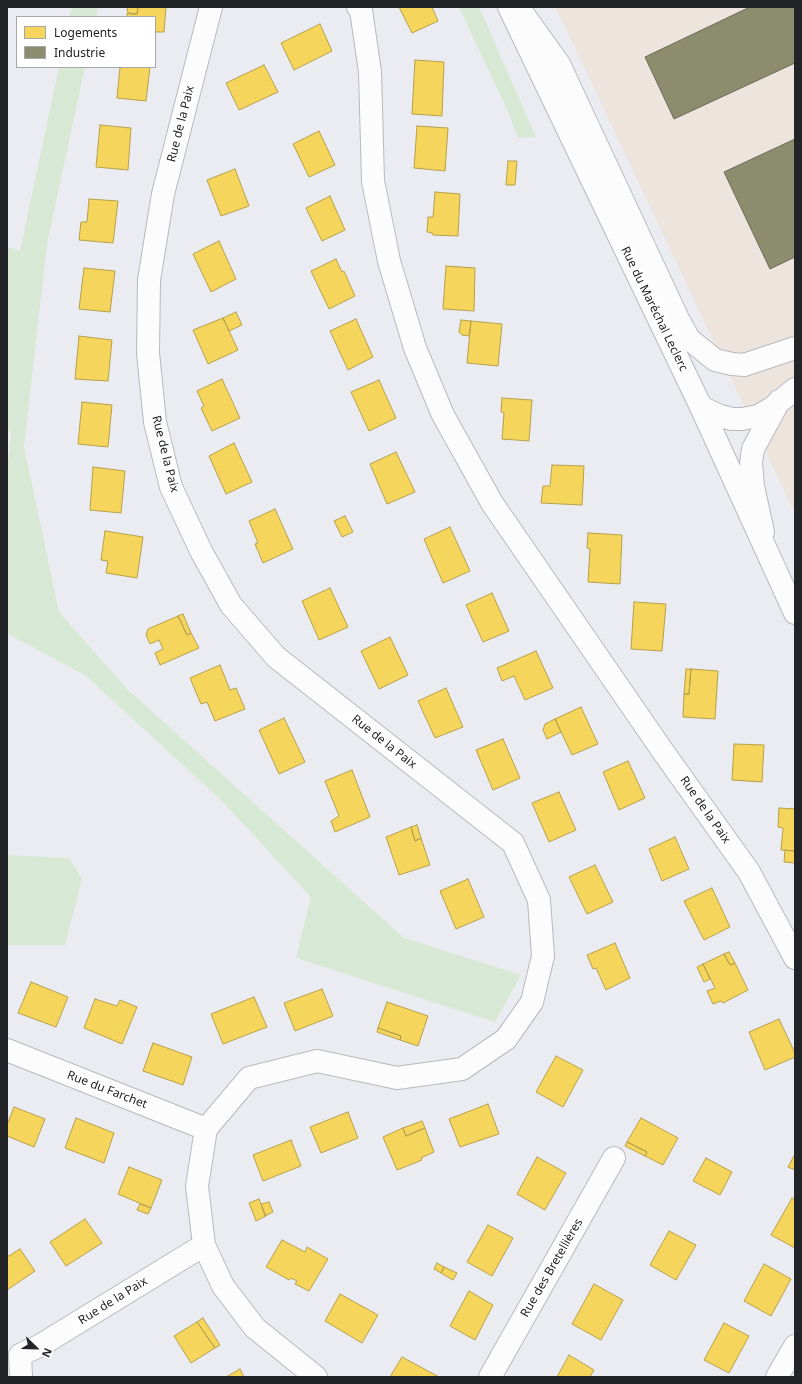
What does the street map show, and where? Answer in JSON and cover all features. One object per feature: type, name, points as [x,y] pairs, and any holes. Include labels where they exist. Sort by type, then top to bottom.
[{"type":"street","name":"Rue de la Paix","points":[[206,1129],[249,1078],[317,1061],[397,1078],[462,1069],[506,1039],[532,1002],[543,956],[539,900],[512,843],[276,658],[231,605],[201,551],[171,487],[155,422],[148,353],[149,280],[163,194],[211,7]]},
{"type":"street","name":"Rue de la Paix","points":[[358,7],[361,10],[370,72],[373,181],[389,261],[415,348],[444,416],[492,503],[664,753],[749,872],[795,958]]},
{"type":"street","name":"Rue du Maréchal Leclerc","points":[[509,7],[701,407],[795,613]]},
{"type":"street","points":[[518,7],[559,64],[678,319],[689,338],[715,360],[732,364],[744,365],[795,348]]},
{"type":"street","points":[[701,407],[720,416],[732,419],[742,419],[758,416],[772,408],[787,395]]},
{"type":"street","points":[[765,547],[763,529],[753,486],[751,463],[753,449],[787,395]]},
{"type":"street","name":"Rue du Farchet","points":[[7,1050],[206,1129]]},
{"type":"street","points":[[206,1129],[197,1186],[204,1245],[223,1286],[255,1328],[316,1377]]},
{"type":"street","name":"Rue des Bretellières","points":[[490,1377],[614,1158]]},
{"type":"street","name":"Rue de la Paix","points":[[14,1353],[41,1345],[204,1245]]},
{"type":"street","points":[[778,1377],[795,1346]]},
{"type":"street","points":[[14,1353],[21,1377]]},
{"type":"shaded area","points":[[555,7],[795,7],[795,514],[557,10]]},
{"type":"green space","points":[[72,7],[98,7],[96,16],[69,16]]},
{"type":"green space","points":[[459,7],[479,7],[536,137],[518,138],[509,114]]},
{"type":"green space","points":[[59,68],[85,68],[47,244],[24,447],[59,612],[127,689],[404,938],[521,975],[495,1022],[296,958],[311,897],[222,801],[86,676],[7,633],[7,474],[11,432],[7,429],[7,247],[20,251]]},
{"type":"green space","points":[[7,855],[69,858],[82,879],[65,945],[7,945]]},
{"type":"building: Logements","points":[[128,7],[138,7],[137,14],[130,14],[127,11]]},
{"type":"building: Logements","points":[[138,7],[166,7],[164,32],[156,32],[156,16],[127,16],[127,13],[137,14]]},
{"type":"building: Logements","points":[[399,7],[432,7],[438,21],[412,33]]},
{"type":"building: Logements","points":[[320,24],[332,51],[294,70],[281,43]]},
{"type":"building: Logements","points":[[415,60],[444,62],[442,116],[412,114]]},
{"type":"building: Logements","points":[[264,65],[278,92],[239,110],[226,83]]},
{"type":"building: Logements","points":[[120,68],[150,68],[146,101],[117,98]]},
{"type":"building: Logements","points":[[100,125],[131,128],[128,170],[96,167]]},
{"type":"building: Logements","points":[[417,126],[448,128],[445,171],[414,168]]},
{"type":"building: Logements","points":[[319,131],[335,165],[309,177],[293,144]]},
{"type":"building: Logements","points":[[508,161],[517,161],[515,185],[506,185]]},
{"type":"building: Logements","points":[[235,169],[249,206],[221,216],[207,180]]},
{"type":"building: Logements","points":[[435,192],[460,194],[458,236],[433,235],[432,233],[427,232],[428,217],[433,217]]},
{"type":"building: Logements","points":[[330,196],[345,230],[322,241],[306,208]]},
{"type":"building: Logements","points":[[89,199],[118,201],[113,243],[79,240],[81,222],[87,222]]},
{"type":"building: Logements","points":[[219,241],[236,279],[211,292],[193,254]]},
{"type":"building: Logements","points":[[336,259],[342,272],[344,271],[355,296],[329,309],[311,271]]},
{"type":"building: Logements","points":[[446,266],[475,268],[474,311],[443,309]]},
{"type":"building: Logements","points":[[84,268],[115,271],[110,312],[79,309]]},
{"type":"building: Logements","points":[[236,312],[242,325],[229,331],[223,318]]},
{"type":"building: Logements","points":[[223,318],[238,350],[208,364],[193,330]]},
{"type":"building: Logements","points":[[356,319],[373,357],[348,370],[330,331]]},
{"type":"building: Logements","points":[[461,320],[471,321],[469,336],[462,335],[459,332]]},
{"type":"building: Logements","points":[[471,321],[502,324],[498,366],[467,363]]},
{"type":"building: Logements","points":[[79,336],[112,340],[108,381],[75,379]]},
{"type":"building: Logements","points":[[222,379],[240,418],[212,431],[201,408],[204,406],[197,391]]},
{"type":"building: Logements","points":[[379,380],[396,418],[369,431],[351,392]]},
{"type":"building: Logements","points":[[502,398],[532,400],[529,441],[502,439],[504,413],[501,412]]},
{"type":"building: Logements","points":[[82,402],[112,405],[108,447],[78,444]]},
{"type":"building: Logements","points":[[234,443],[252,482],[226,494],[209,456]]},
{"type":"building: Logements","points":[[396,452],[415,492],[387,504],[370,464]]},
{"type":"building: Logements","points":[[552,465],[584,466],[582,505],[541,503],[543,486],[550,486]]},
{"type":"building: Logements","points":[[93,467],[125,471],[121,513],[90,510]]},
{"type":"building: Logements","points":[[275,509],[293,549],[263,563],[255,544],[258,543],[249,521]]},
{"type":"building: Logements","points":[[345,516],[353,532],[342,537],[334,521]]},
{"type":"building: Logements","points":[[450,527],[470,571],[443,583],[424,539]]},
{"type":"building: Logements","points":[[105,531],[143,537],[137,578],[106,573],[108,561],[101,560]]},
{"type":"building: Logements","points":[[588,533],[622,535],[620,584],[588,582],[590,549],[587,548]]},
{"type":"building: Logements","points":[[330,588],[348,627],[319,640],[302,601]]},
{"type":"building: Logements","points":[[492,593],[509,631],[483,642],[466,605]]},
{"type":"building: Logements","points":[[634,602],[666,604],[662,651],[631,649]]},
{"type":"building: Logements","points":[[183,614],[191,633],[187,635],[178,616]]},
{"type":"building: Logements","points":[[178,616],[187,635],[191,633],[199,648],[160,665],[155,653],[163,649],[159,640],[150,644],[146,635],[148,629]]},
{"type":"building: Logements","points":[[390,637],[408,675],[379,689],[361,651]]},
{"type":"building: Logements","points":[[536,651],[553,688],[525,700],[514,676],[502,681],[497,668]]},
{"type":"building: Logements","points":[[220,665],[230,690],[236,688],[245,709],[215,721],[207,702],[201,704],[190,678]]},
{"type":"building: Logements","points":[[686,669],[691,669],[689,694],[684,694]]},
{"type":"building: Logements","points":[[691,669],[718,671],[715,719],[683,717],[684,694],[689,694]]},
{"type":"building: Logements","points":[[446,688],[463,727],[435,738],[418,701]]},
{"type":"building: Logements","points":[[581,707],[598,744],[572,755],[555,719]]},
{"type":"building: Logements","points":[[284,718],[305,762],[279,774],[259,730]]},
{"type":"building: Logements","points":[[555,719],[561,732],[547,739],[543,730],[545,724]]},
{"type":"building: Logements","points":[[503,739],[520,778],[493,790],[476,750]]},
{"type":"building: Logements","points":[[734,744],[764,745],[762,782],[732,780]]},
{"type":"building: Logements","points":[[628,761],[645,798],[619,810],[603,772]]},
{"type":"building: Logements","points":[[352,770],[370,817],[335,832],[331,821],[339,816],[325,781]]},
{"type":"building: Logements","points":[[559,792],[576,830],[549,842],[532,803]]},
{"type":"building: Logements","points":[[779,808],[795,809],[795,851],[781,850],[783,828],[778,827]]},
{"type":"building: Logements","points":[[417,825],[421,838],[415,841],[411,827]]},
{"type":"building: Logements","points":[[411,827],[415,841],[421,838],[430,865],[399,875],[386,837]]},
{"type":"building: Logements","points":[[675,837],[689,869],[662,881],[649,849]]},
{"type":"building: Logements","points":[[785,850],[795,851],[795,863],[784,862]]},
{"type":"building: Logements","points":[[595,865],[613,902],[587,914],[569,877]]},
{"type":"building: Logements","points":[[468,879],[484,917],[456,929],[440,891]]},
{"type":"building: Logements","points":[[712,888],[730,927],[704,940],[684,901]]},
{"type":"building: Logements","points":[[615,943],[630,978],[606,990],[596,968],[593,969],[587,955]]},
{"type":"building: Logements","points":[[729,952],[735,963],[730,965],[724,954]]},
{"type":"building: Logements","points":[[724,954],[730,965],[735,963],[748,990],[723,1003],[721,1001],[713,1004],[707,991],[715,988],[703,964]]},
{"type":"building: Logements","points":[[703,964],[710,979],[704,982],[697,967]]},
{"type":"building: Logements","points":[[31,982],[68,997],[56,1027],[18,1013]]},
{"type":"building: Logements","points":[[322,989],[333,1016],[295,1031],[284,1003]]},
{"type":"building: Logements","points":[[254,997],[267,1027],[223,1044],[211,1014]]},
{"type":"building: Logements","points":[[95,999],[117,1006],[120,1000],[137,1007],[122,1044],[84,1028]]},
{"type":"building: Logements","points":[[387,1002],[428,1016],[418,1046],[400,1040],[401,1036],[378,1028]]},
{"type":"building: Logements","points":[[779,1019],[795,1053],[795,1057],[765,1070],[749,1032]]},
{"type":"building: Logements","points":[[378,1028],[401,1036],[400,1040],[377,1032]]},
{"type":"building: Logements","points":[[153,1043],[192,1057],[183,1085],[143,1071]]},
{"type":"building: Logements","points":[[556,1056],[583,1070],[563,1107],[536,1092]]},
{"type":"building: Logements","points":[[488,1104],[499,1134],[460,1147],[449,1119]]},
{"type":"building: Logements","points":[[14,1107],[45,1119],[34,1147],[7,1136],[7,1125]]},
{"type":"building: Logements","points":[[348,1112],[358,1138],[321,1153],[310,1127]]},
{"type":"building: Logements","points":[[76,1118],[114,1133],[104,1163],[65,1148]]},
{"type":"building: Logements","points":[[641,1118],[678,1138],[663,1165],[645,1156],[647,1152],[627,1142]]},
{"type":"building: Logements","points":[[422,1121],[425,1128],[406,1136],[403,1128]]},
{"type":"building: Logements","points":[[403,1128],[406,1136],[425,1128],[434,1152],[421,1158],[422,1160],[397,1170],[383,1137]]},
{"type":"building: Logements","points":[[291,1140],[301,1166],[263,1181],[253,1155]]},
{"type":"building: Logements","points":[[627,1142],[647,1152],[645,1156],[625,1146]]},
{"type":"building: Logements","points":[[795,1154],[795,1170],[788,1167]]},
{"type":"building: Logements","points":[[537,1157],[566,1173],[545,1210],[517,1194]]},
{"type":"building: Logements","points":[[706,1158],[732,1172],[720,1195],[693,1181]]},
{"type":"building: Logements","points":[[129,1167],[162,1180],[151,1208],[118,1194]]},
{"type":"building: Logements","points":[[792,1198],[795,1200],[795,1248],[771,1235]]},
{"type":"building: Logements","points":[[259,1199],[266,1216],[256,1221],[249,1203]]},
{"type":"building: Logements","points":[[269,1202],[273,1212],[265,1216],[261,1204]]},
{"type":"building: Logements","points":[[140,1204],[151,1208],[148,1214],[137,1210]]},
{"type":"building: Logements","points":[[85,1219],[102,1243],[66,1266],[50,1242]]},
{"type":"building: Logements","points":[[488,1225],[513,1238],[492,1276],[467,1262]]},
{"type":"building: Logements","points":[[669,1231],[696,1245],[676,1280],[650,1265]]},
{"type":"building: Logements","points":[[282,1240],[305,1252],[307,1247],[328,1259],[309,1291],[295,1284],[297,1281],[291,1278],[289,1280],[266,1267]]},
{"type":"building: Logements","points":[[20,1249],[35,1271],[7,1290],[7,1257]]},
{"type":"building: Logements","points":[[437,1263],[444,1267],[441,1273],[434,1269]]},
{"type":"building: Logements","points":[[764,1264],[791,1279],[771,1316],[744,1301]]},
{"type":"building: Logements","points":[[444,1267],[457,1273],[453,1280],[441,1273]]},
{"type":"building: Logements","points":[[594,1284],[623,1300],[601,1340],[572,1324]]},
{"type":"building: Logements","points":[[469,1291],[493,1305],[475,1340],[450,1326]]},
{"type":"building: Logements","points":[[340,1294],[378,1315],[362,1343],[325,1321]]},
{"type":"building: Logements","points":[[203,1318],[220,1345],[215,1348],[197,1322]]},
{"type":"building: Logements","points":[[197,1322],[215,1348],[191,1363],[174,1336]]},
{"type":"building: Logements","points":[[724,1323],[749,1336],[729,1373],[704,1360]]},
{"type":"building: Logements","points":[[569,1355],[594,1370],[590,1377],[557,1377]]},
{"type":"building: Logements","points":[[402,1357],[439,1377],[390,1377]]},
{"type":"building: Logements","points":[[240,1369],[244,1377],[226,1377]]},
{"type":"building: Industrie","points":[[750,7],[795,7],[795,63],[674,119],[645,57]]},
{"type":"building: Industrie","points":[[795,139],[795,257],[770,269],[724,172]]}]
